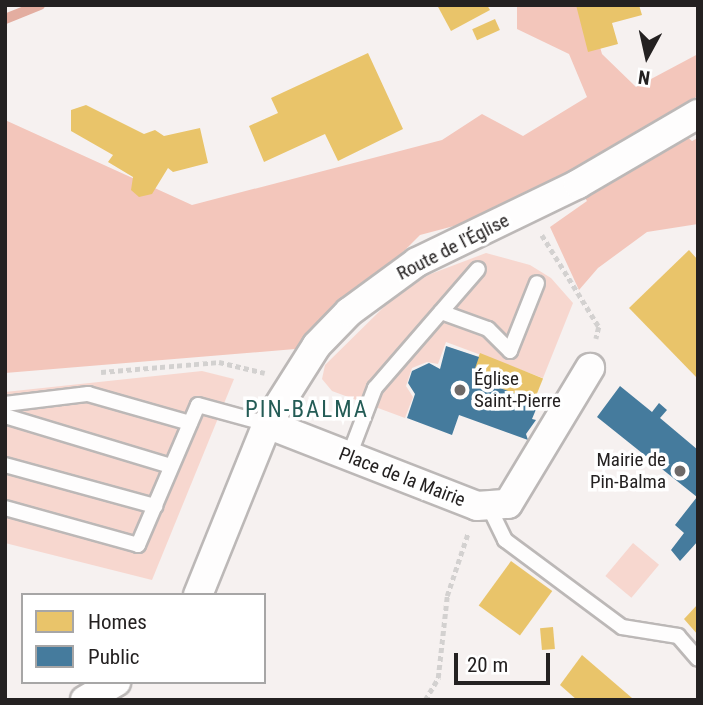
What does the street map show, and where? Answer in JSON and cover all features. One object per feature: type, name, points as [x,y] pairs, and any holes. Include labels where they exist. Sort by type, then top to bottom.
[{"type":"street","name":"Route de l'Église","points":[[199,593],[267,424],[293,380],[349,312],[388,280],[528,209],[698,114]]},
{"type":"street","name":"Place de la Mairie","points":[[267,424],[482,506],[508,505],[590,368]]},
{"type":"street","points":[[85,700],[113,684]]},
{"type":"lane","points":[[349,456],[374,388],[478,269]]},
{"type":"lane","points":[[441,312],[488,329],[510,351],[537,283]]},
{"type":"lane","points":[[5,404],[88,394],[190,423]]},
{"type":"lane","points":[[5,508],[138,545],[198,405],[267,424]]},
{"type":"lane","points":[[5,416],[172,466]]},
{"type":"lane","points":[[5,465],[155,506]]},
{"type":"lane","points":[[482,506],[505,540],[621,627],[678,636],[698,659]]},
{"type":"path","points":[[528,209],[598,327],[590,368]]},
{"type":"path","points":[[99,373],[219,362],[293,380]]},
{"type":"path","points":[[425,700],[438,678],[447,596],[482,506]]},
{"type":"shaded area","points":[[517,5],[588,5],[602,54],[636,87],[698,54],[698,95],[669,121],[692,141],[698,138],[698,224],[647,232],[598,268],[579,290],[550,227],[587,201],[570,176],[488,217],[420,235],[307,348],[5,373],[5,120],[192,205],[442,140],[482,114],[523,136],[587,97],[569,54],[517,29]]},
{"type":"shaded area","points":[[486,253],[530,265],[551,278],[573,303],[543,378],[446,342],[438,364],[427,362],[412,368],[406,386],[413,397],[405,418],[332,391],[322,379],[325,365],[393,298],[428,275]]},
{"type":"shaded area","points":[[202,371],[234,379],[152,580],[5,543],[5,392]]},
{"type":"shaded area","points":[[633,543],[659,565],[631,598],[605,576]]},
{"type":"building: Homes","points":[[437,5],[487,5],[490,10],[451,31]]},
{"type":"building: Homes","points":[[576,5],[639,5],[642,15],[612,23],[618,44],[588,52]]},
{"type":"building: Homes","points":[[495,19],[500,30],[477,40],[472,29]]},
{"type":"building: Homes","points":[[368,53],[403,129],[338,161],[325,134],[264,162],[249,126],[278,113],[271,98]]},
{"type":"building: Homes","points":[[86,105],[144,134],[155,130],[164,136],[200,128],[208,163],[173,172],[168,168],[152,194],[139,197],[131,190],[133,177],[108,162],[113,155],[71,131],[71,110]]},
{"type":"building: Homes","points":[[689,250],[698,260],[698,379],[629,308]]},
{"type":"building: Homes","points":[[480,353],[543,378],[534,402],[471,376]]},
{"type":"building: Homes","points":[[511,561],[552,591],[520,635],[479,605]]},
{"type":"building: Homes","points":[[698,604],[698,635],[684,619]]},
{"type":"building: Homes","points":[[553,627],[555,649],[542,650],[540,628]]},
{"type":"building: Homes","points":[[582,655],[632,698],[631,700],[577,700],[560,685]]},
{"type":"building: Public","name":"Église Saint-Pierre","points":[[446,346],[479,357],[472,377],[542,404],[537,407],[532,419],[536,420],[526,434],[528,440],[459,415],[452,435],[407,418],[415,394],[408,383],[412,371],[429,363],[440,369]]},
{"type":"building: Public","name":"Mairie de Pin-Balma","points":[[620,386],[652,412],[659,403],[667,410],[660,418],[698,450],[698,541],[680,561],[671,550],[684,533],[675,525],[697,497],[597,417]]},
{"type":"waterway","points":[[5,19],[40,5]]},
{"type":"place","name":"Église Saint-Pierre","points":[[460,390]]},
{"type":"place","name":"Mairie de Pin-Balma","points":[[680,471]]},
{"type":"district","name":"PIN-BALMA","points":[[307,410]]}]
